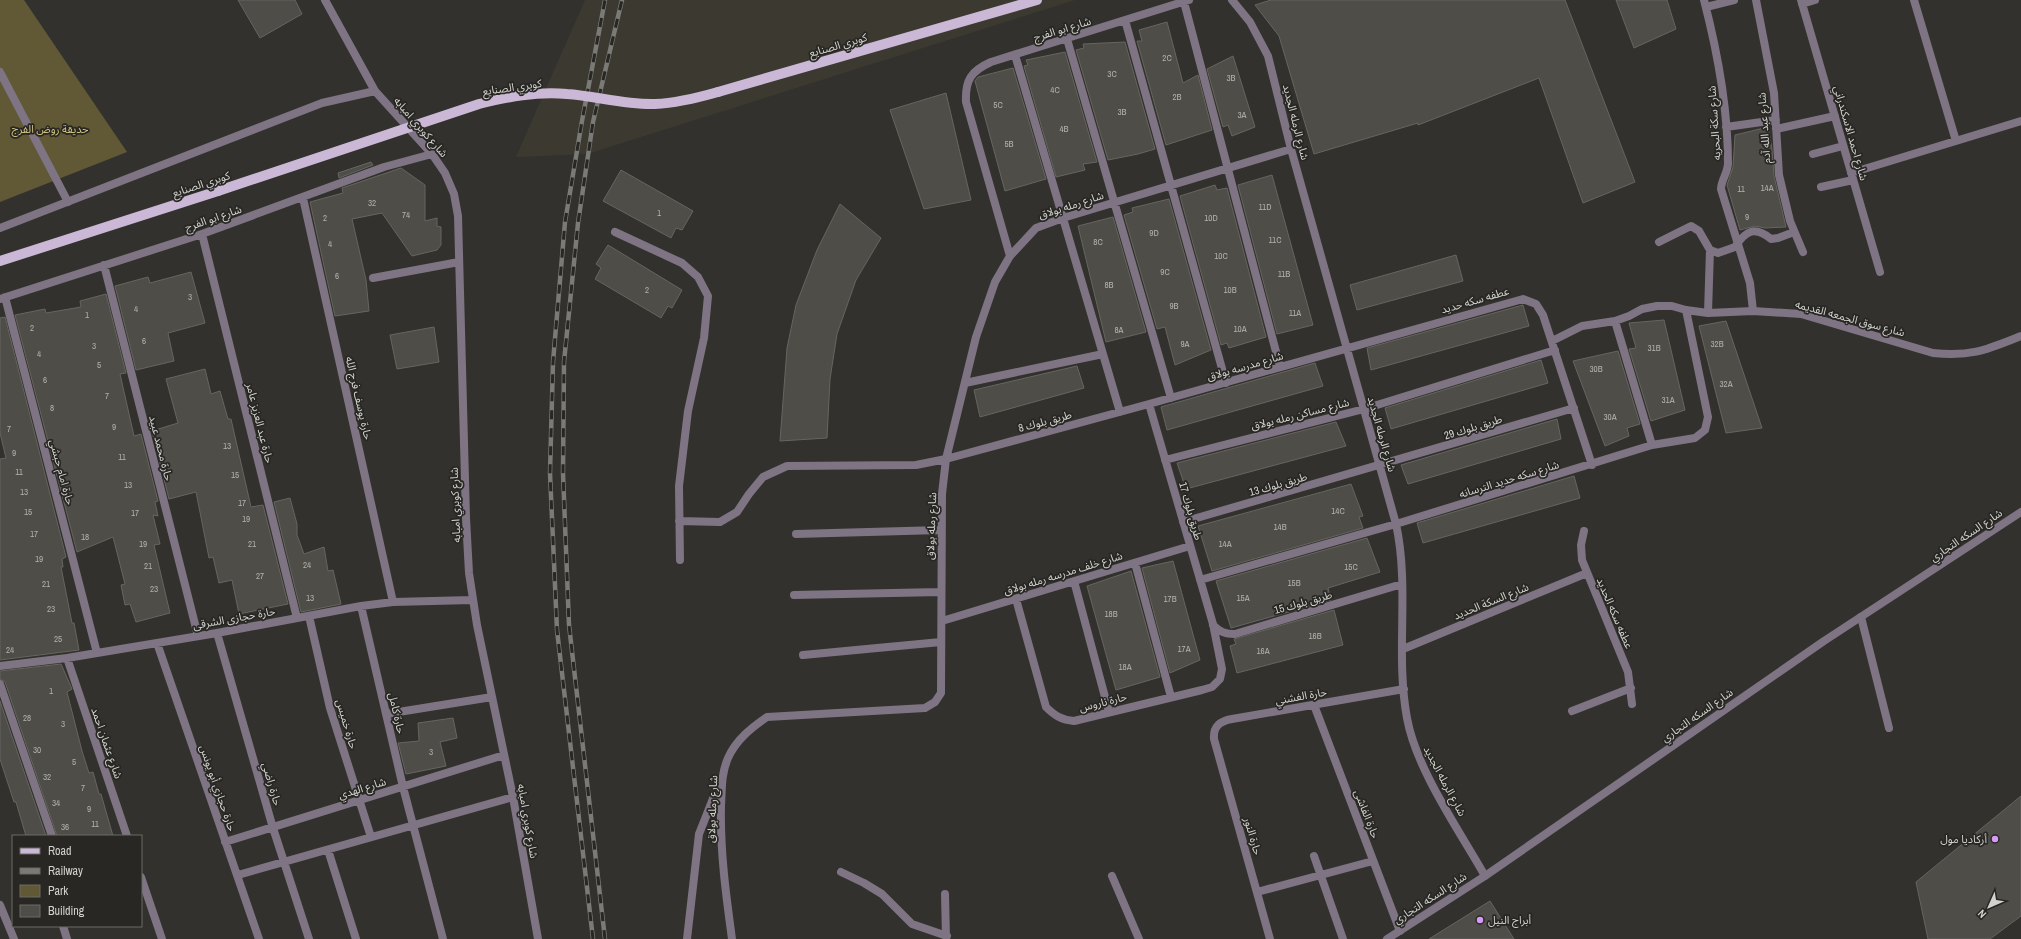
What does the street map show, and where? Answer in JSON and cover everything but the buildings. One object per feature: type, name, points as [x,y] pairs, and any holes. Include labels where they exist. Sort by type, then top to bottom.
[{"type":"main road","name":"كوبري الصنايع","points":[[0,261],[218,191],[479,104],[507,97],[566,93],[622,102],[654,104],[687,100],[1037,0]]},
{"type":"street","name":"شارع كوبري امبابه","points":[[325,0],[375,92],[432,154],[444,173],[454,194],[458,216],[466,525],[472,600],[513,797],[538,939]]},
{"type":"street","name":"شارع الرمله الجديد","points":[[1232,0],[1250,22],[1268,56],[1291,149],[1401,544],[1404,689],[1407,718],[1415,747],[1427,774],[1485,876]]},
{"type":"street","points":[[1705,3],[1734,0]]},
{"type":"street","name":"شارع عبد الله آدم","points":[[1756,0],[1774,93],[1779,175],[1783,198],[1794,232],[1803,252]]},
{"type":"street","points":[[1801,2],[1815,0]]},
{"type":"street","points":[[1914,0],[1956,141]]},
{"type":"street","points":[[1187,1],[1228,168],[1280,368]]},
{"type":"street","name":"شارع ابو الفرج","points":[[1010,256],[966,102],[966,89],[970,77],[979,68],[1015,55],[1187,1]]},
{"type":"street","name":"شارع احمد الاسكندراني","points":[[1801,2],[1880,272]]},
{"type":"street","name":"شارع سكة البحريه","points":[[1705,3],[1721,73],[1726,127],[1728,165],[1721,182],[1721,189],[1750,283],[1753,311]]},
{"type":"street","points":[[1125,20],[1226,382]]},
{"type":"street","points":[[1067,39],[1171,398]]},
{"type":"street","points":[[1015,55],[1120,412]]},
{"type":"street","points":[[0,72],[68,202]]},
{"type":"street","points":[[0,228],[322,104],[375,92]]},
{"type":"street","points":[[1776,129],[1835,116]]},
{"type":"street","points":[[1726,127],[1776,120]]},
{"type":"street","points":[[1822,187],[1956,141],[2021,121]]},
{"type":"street","points":[[1813,154],[1843,146]]},
{"type":"street","name":"شارع رمله بولاق","points":[[732,939],[720,833],[722,774],[729,757],[739,741],[752,728],[767,717],[925,708],[935,702],[941,692],[941,530],[946,459],[985,309],[995,282],[1010,256],[1036,228],[1114,202],[1291,149]]},
{"type":"street","name":"شارع ابو الفرج","points":[[2,298],[202,234],[384,167],[432,154]]},
{"type":"street","name":"حارة يوسف فرج الله","points":[[303,198],[393,602]]},
{"type":"street","points":[[1659,242],[1691,226],[1699,231],[1710,250],[1708,313]]},
{"type":"street","points":[[1710,250],[1718,253],[1726,251],[1735,247],[1747,233],[1754,231],[1761,231],[1771,239],[1794,232]]},
{"type":"street","points":[[615,232],[682,264],[698,277],[708,296],[704,338],[688,411],[679,486],[680,560]]},
{"type":"street","name":"حارة عبد العزيز عامر","points":[[202,234],[297,618]]},
{"type":"street","points":[[373,278],[460,262]]},
{"type":"street","name":"حارة محمد عبيد","points":[[104,265],[198,636]]},
{"type":"street","name":"حارة امام حبشي","points":[[2,298],[97,653]]},
{"type":"street","name":"عطفه سكه حديد","points":[[1347,349],[1523,299],[1536,304],[1543,315],[1592,465]]},
{"type":"street","name":"شارع سوق الجمعه القديمه","points":[[1552,341],[1582,326],[1615,320],[1629,316],[1642,309],[1657,306],[1672,306],[1686,310],[1708,313],[1753,311],[1801,314],[1933,353],[1955,355],[1976,353],[2021,336]]},
{"type":"street","name":"شارع سكه حديد الترسانه","points":[[1200,580],[1396,524],[1592,465],[1652,445],[1696,438],[1705,430],[1708,417],[1686,310]]},
{"type":"street","points":[[1615,320],[1652,445]]},
{"type":"street","name":"شارع مدرسه بولاق","points":[[1149,404],[1347,349]]},
{"type":"street","name":"شارع مساكن رمله بولاق","points":[[1165,460],[1364,409],[1555,350]]},
{"type":"street","points":[[965,383],[1103,354]]},
{"type":"street","name":"طريق بلوك 8","points":[[679,521],[720,522],[737,512],[763,476],[787,466],[916,465],[946,459],[1149,404]]},
{"type":"street","name":"طريق بلوك 17","points":[[1149,404],[1213,624]]},
{"type":"street","name":"طريق بلوك 29","points":[[1379,466],[1574,408]]},
{"type":"street","name":"طريق بلوك 13","points":[[1183,522],[1379,466]]},
{"type":"street","name":"شارع السكه التجاري","points":[[1387,939],[1485,876],[1861,617],[2021,512]]},
{"type":"street","points":[[796,534],[941,530]]},
{"type":"street","name":"عطفه سكه الحديد","points":[[1584,531],[1582,560],[1628,672],[1632,704]]},
{"type":"street","name":"شارع خلف مدرسه رمله بولاق","points":[[942,621],[1190,546]]},
{"type":"street","points":[[1135,563],[1171,697]]},
{"type":"street","name":"شارع السكة الحديد","points":[[1403,649],[1587,574]]},
{"type":"street","points":[[1074,581],[1109,712]]},
{"type":"street","name":"طريق بلوك 15","points":[[1213,624],[1218,631],[1225,634],[1234,634],[1402,584]]},
{"type":"street","points":[[794,595],[941,592]]},
{"type":"street","name":"حارة ناروس","points":[[1016,599],[1046,707],[1053,715],[1064,720],[1074,721],[1212,687],[1220,679],[1222,669],[1213,624]]},
{"type":"street","name":"حارة حجازى الشرقى","points":[[0,666],[67,658],[217,633],[361,606],[393,602],[472,600]]},
{"type":"street","name":"حارة كامل","points":[[361,606],[403,787],[443,939]]},
{"type":"street","name":"حارة خميس","points":[[309,616],[330,708],[371,837]]},
{"type":"street","points":[[1861,617],[1889,728]]},
{"type":"street","name":"حارة راضي","points":[[217,633],[283,862],[308,939]]},
{"type":"street","points":[[803,655],[941,642]]},
{"type":"street","name":"حارة حجازي أبو يونس","points":[[157,643],[259,939]]},
{"type":"street","name":"شارع عثمان احمد","points":[[67,658],[127,835]]},
{"type":"street","points":[[0,684],[52,835]]},
{"type":"street","points":[[1572,711],[1631,688]]},
{"type":"street","name":"حارة الفشني","points":[[1214,739],[1216,727],[1226,720],[1404,689]]},
{"type":"street","points":[[386,714],[492,697]]},
{"type":"street","name":"حارة الفاشى","points":[[1314,705],[1400,931]]},
{"type":"street","name":"حارة النور","points":[[1214,739],[1270,939]]},
{"type":"street","name":"شارع الهدي","points":[[225,842],[504,755]]},
{"type":"street","points":[[687,939],[699,834],[722,774]]},
{"type":"street","points":[[238,875],[513,797]]},
{"type":"street","points":[[328,850],[356,939]]},
{"type":"street","points":[[1314,856],[1343,939]]},
{"type":"street","points":[[1257,892],[1373,861]]},
{"type":"street","points":[[841,872],[882,894],[912,924],[946,937],[944,894]]},
{"type":"street","points":[[1112,876],[1139,939]]},
{"type":"street","points":[[142,881],[162,939]]},
{"type":"street","points":[[0,905],[14,939]]},
{"type":"street","points":[[63,927],[67,939]]},
{"type":"shaded area","points":[[585,0],[1075,0],[587,154],[516,157]]},
{"type":"green space","name":"حديقة روض الفرج","points":[[0,0],[24,0],[127,152],[0,202]]},
{"type":"railway","points":[[593,939],[557,630],[550,473],[553,362],[565,222],[605,0]]},
{"type":"railway","points":[[605,939],[569,625],[563,473],[564,362],[578,223],[593,122],[622,0]]},
{"type":"place","name":"أركاديا مول","points":[[1995,839]]},
{"type":"place","name":"أبراج النيل","points":[[1480,920]]}]
